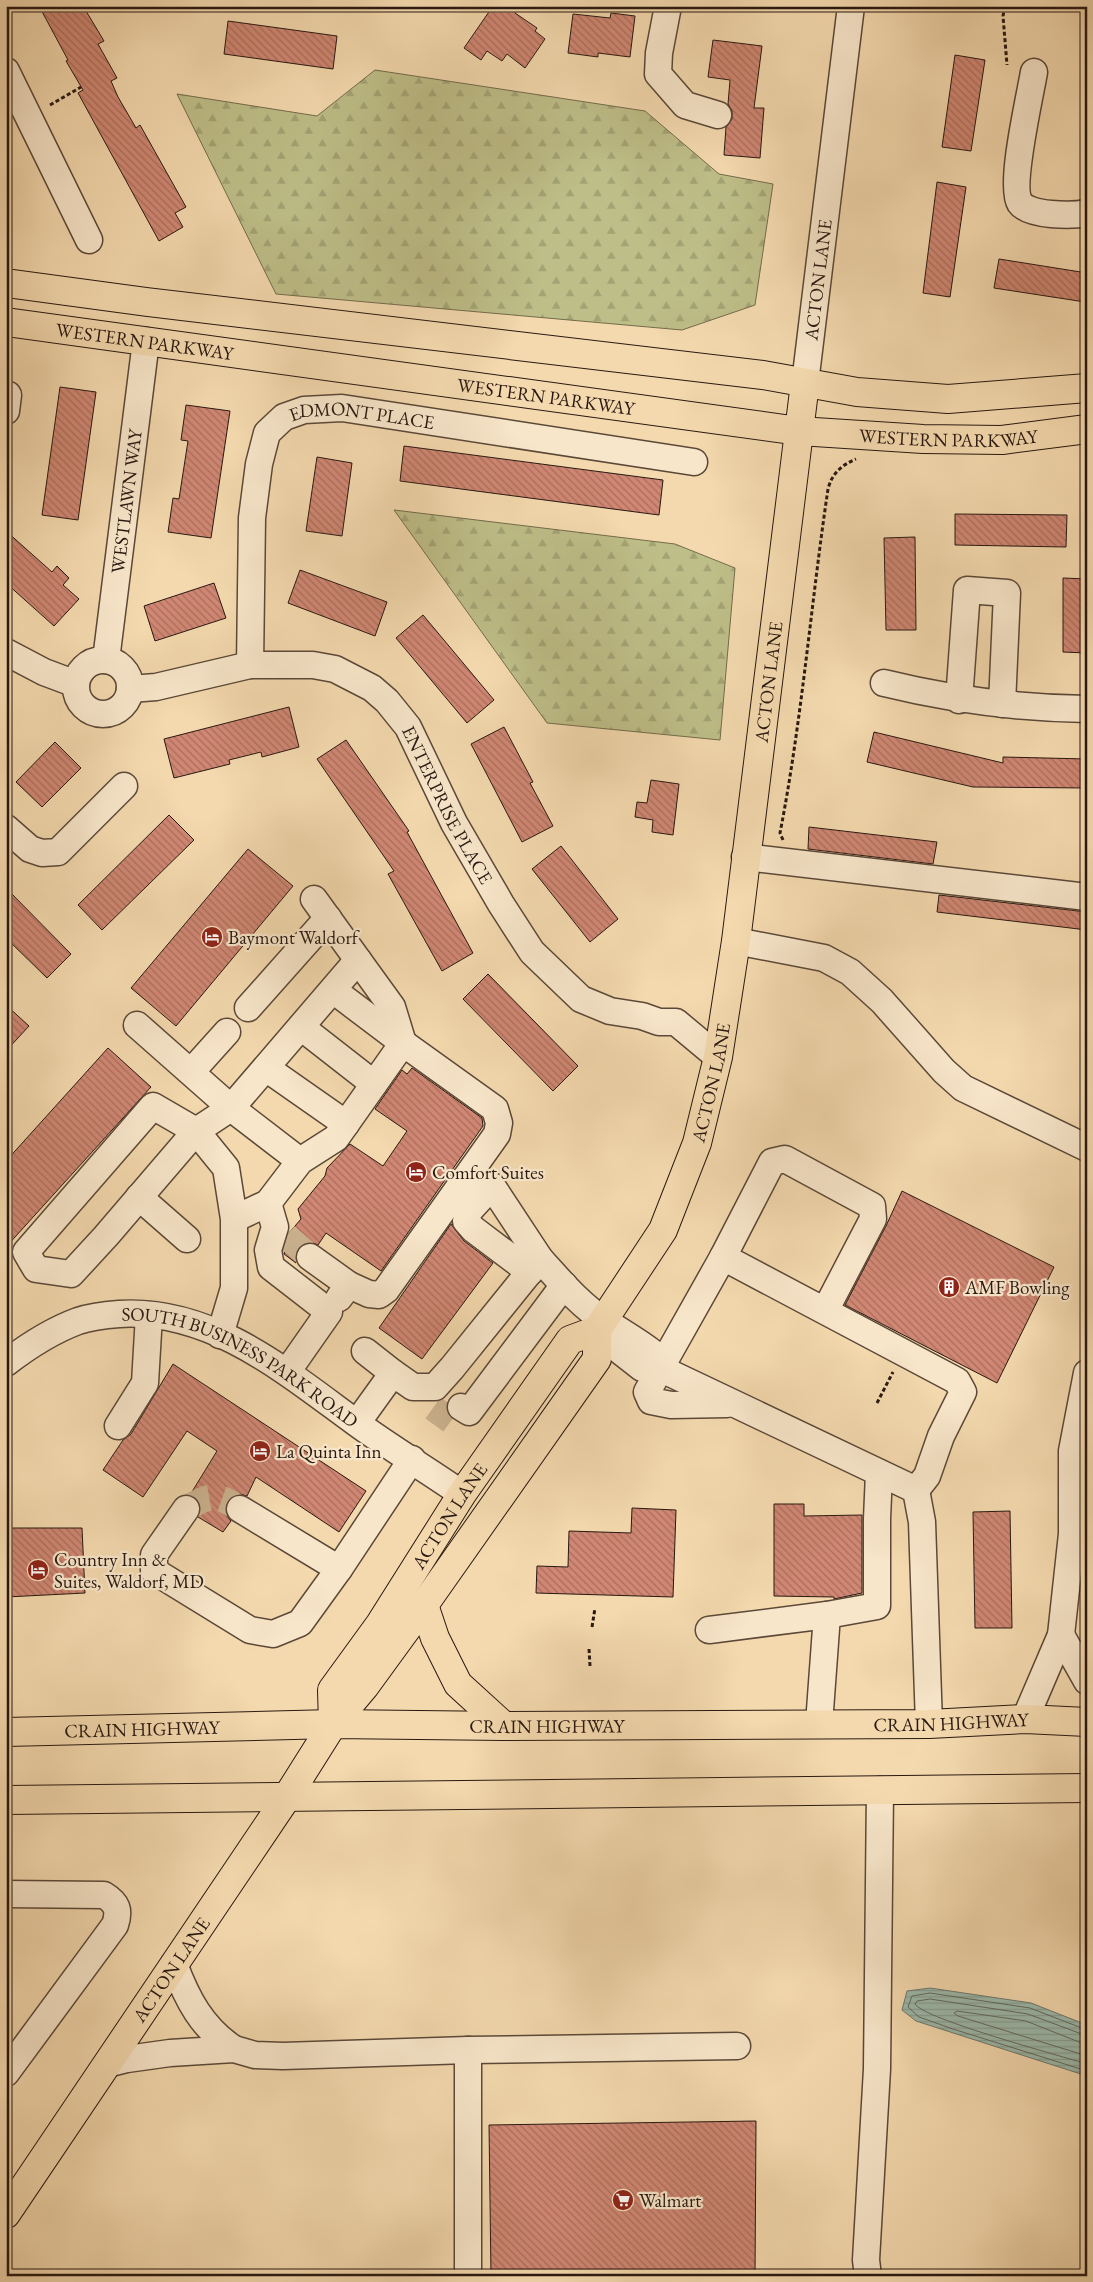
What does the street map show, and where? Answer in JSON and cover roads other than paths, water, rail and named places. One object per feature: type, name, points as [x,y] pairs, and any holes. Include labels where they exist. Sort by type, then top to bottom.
[{"type":"main road","name":"WESTERN PARKWAY","points":[[6,283],[763,375],[857,392],[948,399],[1087,388]]},
{"type":"main road","name":"WESTERN PARKWAY","points":[[6,322],[799,431],[923,439],[1002,440],[1087,429]]},
{"type":"main road","name":"ACTON LANE","points":[[6,2214],[287,1797],[333,1724],[365,1686],[424,1605],[596,1359],[600,1325],[663,1230],[697,1142],[718,1057],[736,941],[805,382]]},
{"type":"main road","name":"ACTON LANE","points":[[333,1724],[332,1690],[380,1624],[462,1494],[570,1340],[600,1325]]},
{"type":"main road","points":[[424,1605],[435,1638],[458,1684],[504,1726]]},
{"type":"main road","name":"CRAIN HIGHWAY","points":[[6,1732],[333,1724],[504,1726],[929,1724],[1026,1720],[1087,1722]]},
{"type":"main road","points":[[6,1800],[1087,1788]]},
{"type":"street","points":[[668,6],[659,53],[658,74],[685,105],[718,115]]},
{"type":"street","name":"ACTON LANE","points":[[805,382],[851,6]]},
{"type":"street","points":[[1034,72],[1019,158],[1016,190],[1020,202],[1027,209],[1051,213],[1087,213]]},
{"type":"street","points":[[9,84],[90,240]]},
{"type":"street","name":"WESTLAWN WAY","points":[[106,660],[146,341]]},
{"type":"street","name":"EDMONT PLACE","points":[[250,665],[252,518],[257,473],[267,433],[284,417],[304,410],[342,408],[694,462]]},
{"type":"street","points":[[959,700],[967,590],[1007,593],[1002,704]]},
{"type":"street","points":[[6,652],[44,672],[76,684]]},
{"type":"street","points":[[106,660],[121,667],[126,673],[130,690],[123,705],[109,714],[100,714],[84,708],[79,701],[76,684],[78,676],[89,664],[106,660]]},
{"type":"street","name":"ENTERPRISE PLACE","points":[[130,690],[156,687],[250,665],[313,665],[335,669],[372,688],[387,701],[408,727],[454,823],[501,904],[532,952],[581,999],[610,1011],[642,1016],[659,1022],[676,1022],[718,1057]]},
{"type":"street","points":[[884,683],[959,700],[1050,709],[1087,709]]},
{"type":"street","points":[[6,828],[30,849],[42,854],[58,852],[124,786]]},
{"type":"street","points":[[745,857],[1087,897]]},
{"type":"street","points":[[248,1008],[321,908],[392,1007],[403,1043]]},
{"type":"street","points":[[736,941],[824,958],[850,972],[882,1001],[944,1071],[963,1088],[1087,1148]]},
{"type":"street","points":[[220,1335],[234,1288],[234,1219],[226,1168],[196,1131],[153,1106],[26,1252],[36,1270],[71,1274],[196,1131],[231,1108],[358,960]]},
{"type":"street","points":[[310,1257],[349,1285],[374,1295],[379,1295],[386,1290],[497,1134],[499,1123],[495,1109],[333,990]]},
{"type":"street","points":[[137,1025],[231,1108],[300,1161]]},
{"type":"street","points":[[301,1027],[374,1084]]},
{"type":"street","points":[[191,1072],[227,1032]]},
{"type":"street","points":[[329,1312],[271,1267],[268,1250],[276,1222],[300,1161],[336,1138],[403,1043]]},
{"type":"street","points":[[266,1068],[346,1124]]},
{"type":"street","points":[[657,1367],[723,1257],[772,1162],[784,1159],[872,1206],[873,1219],[825,1311]]},
{"type":"street","points":[[139,1197],[187,1239]]},
{"type":"street","points":[[234,1219],[276,1222]]},
{"type":"street","points":[[723,1257],[956,1381],[963,1392],[942,1436],[927,1476],[916,1490],[922,1522],[929,1724]]},
{"type":"street","points":[[437,1398],[452,1368],[535,1266],[564,1285],[600,1325],[619,1350],[642,1368],[657,1367],[916,1490]]},
{"type":"street","points":[[287,1372],[349,1285]]},
{"type":"street","points":[[357,1423],[437,1398],[484,1391],[564,1285]]},
{"type":"street","name":"SOUTH BUSINESS PARK ROAD","points":[[6,1363],[33,1343],[79,1320],[137,1313],[198,1324],[245,1347],[287,1372],[357,1423],[462,1494]]},
{"type":"street","points":[[118,1426],[145,1383],[150,1315]]},
{"type":"street","points":[[365,1351],[437,1398]]},
{"type":"street","points":[[452,1368],[484,1391]]},
{"type":"street","points":[[1026,1720],[1061,1635],[1072,1534],[1072,1452],[1087,1373]]},
{"type":"street","points":[[186,1509],[154,1555],[154,1572],[250,1630],[273,1634],[300,1623],[339,1569],[412,1459]]},
{"type":"street","points":[[708,1630],[827,1615],[877,1606],[877,1519],[880,1472]]},
{"type":"street","points":[[240,1509],[339,1569]]},
{"type":"street","points":[[819,1724],[827,1615]]},
{"type":"street","points":[[1061,1635],[1087,1681]]},
{"type":"street","points":[[868,2276],[867,2243],[878,2049],[880,1790]]},
{"type":"street","points":[[6,1894],[104,1895],[114,1901],[118,1914],[115,1925],[6,2073]]},
{"type":"street","points":[[174,1964],[183,1988],[200,2018],[210,2030],[234,2049]]},
{"type":"street","points":[[107,2064],[157,2054],[234,2049],[256,2055],[283,2056],[468,2050],[737,2046]]},
{"type":"street","points":[[468,2050],[468,2276]]},
{"type":"water","points":[[930,1988],[1031,2003],[1087,2025],[1087,2076],[916,2021],[902,2010],[907,1991]]},
{"type":"tunnel","points":[[286,1236],[310,1257]]},
{"type":"tunnel","points":[[433,1408],[451,1421]]},
{"type":"tunnel","points":[[186,1509],[201,1500],[213,1497],[225,1500],[240,1509]]},
{"type":"place","name":"Baymont Waldorf","points":[[212,937]]},
{"type":"place","name":"Comfort Suites","points":[[416,1172]]},
{"type":"place","name":"AMF Bowling","points":[[949,1287]]},
{"type":"place","name":"La Quinta Inn","points":[[260,1451]]},
{"type":"place","name":"Country Inn & Suites, Waldorf, MD","points":[[38,1570]]},
{"type":"place","name":"Walmart","points":[[623,2200]]}]
